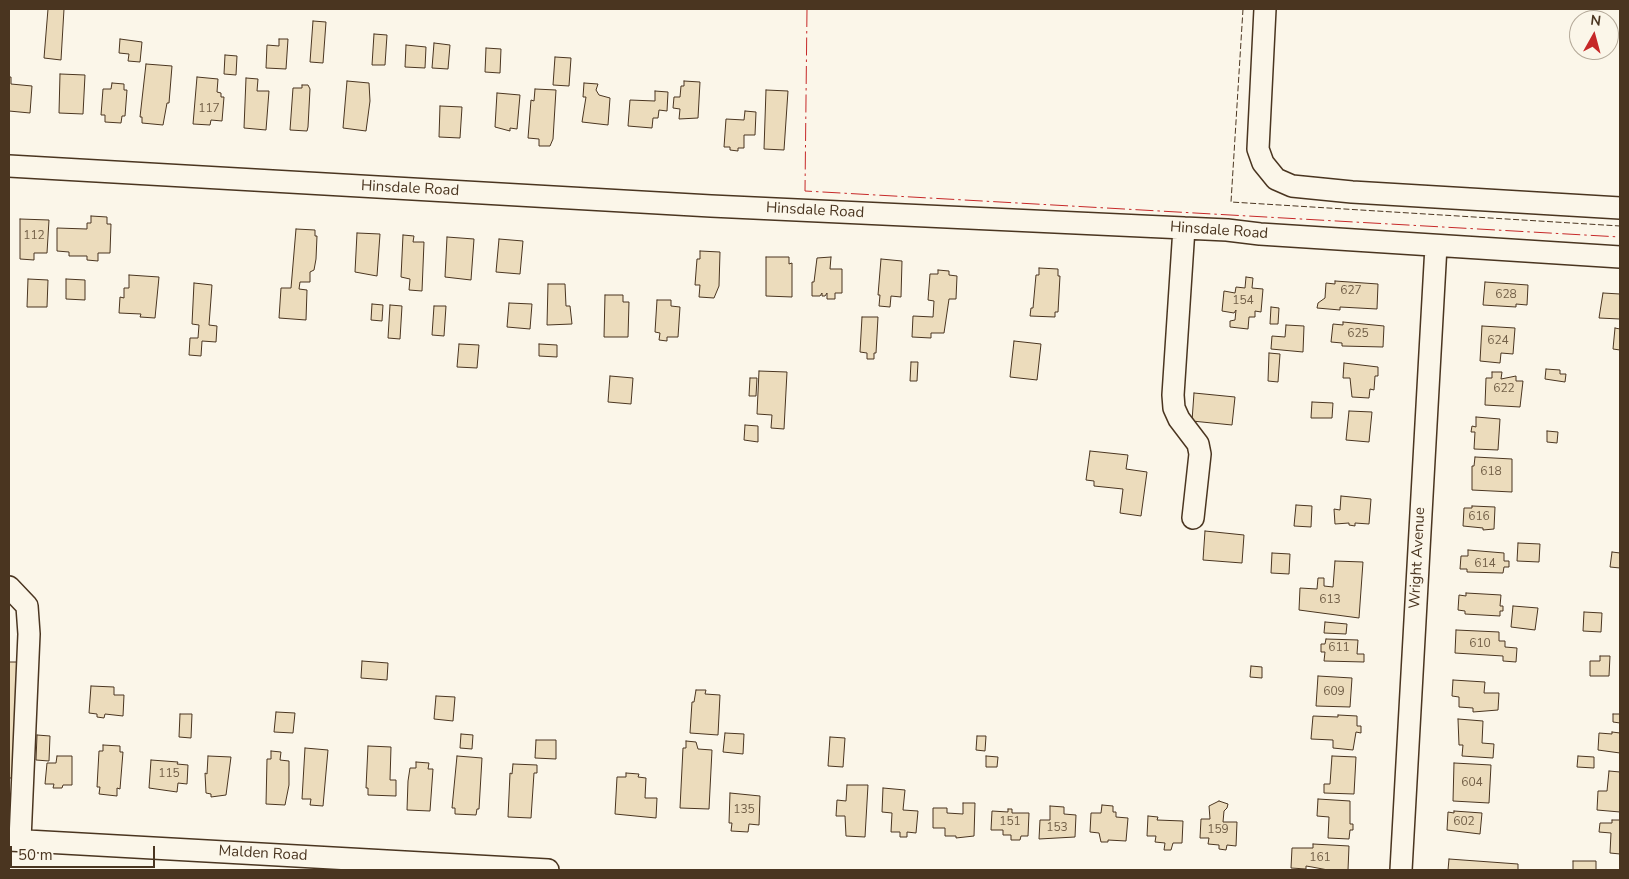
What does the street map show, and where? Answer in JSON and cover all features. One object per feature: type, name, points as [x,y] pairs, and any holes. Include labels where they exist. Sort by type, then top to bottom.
[{"type":"street","points":[[1265,9],[1258,149],[1263,163],[1276,179],[1292,186],[1352,192],[1620,208]]},
{"type":"street","name":"Hinsdale Road","points":[[9,166],[681,204],[1184,228],[1620,257]]},
{"type":"street","points":[[1184,228],[1173,395],[1174,408],[1179,419],[1198,444],[1200,454],[1193,518]]},
{"type":"street","name":"Wright Avenue","points":[[1401,870],[1436,246]]},
{"type":"street","points":[[9,587],[27,606],[29,634],[15,840]]},
{"type":"street","name":"Malden Road","points":[[15,840],[303,863],[548,870]]},
{"type":"building","points":[[48,9],[64,9],[61,60],[44,58]]},
{"type":"building","points":[[313,21],[326,22],[323,63],[310,62]]},
{"type":"building","points":[[374,34],[387,35],[385,65],[372,65]]},
{"type":"building","points":[[120,39],[142,42],[140,62],[128,61],[129,54],[119,53]]},
{"type":"building","points":[[279,39],[288,39],[286,69],[266,68],[267,45],[279,46]]},
{"type":"building","points":[[434,43],[450,45],[448,69],[432,68]]},
{"type":"building","points":[[406,45],[426,47],[425,68],[405,67]]},
{"type":"building","points":[[486,48],[501,49],[500,73],[485,72]]},
{"type":"building","points":[[225,55],[237,56],[236,75],[224,74]]},
{"type":"building","points":[[555,57],[571,58],[569,86],[553,85]]},
{"type":"building","points":[[146,64],[172,66],[169,103],[167,103],[163,125],[142,123],[142,117],[140,117]]},
{"type":"building","points":[[60,74],[85,75],[83,114],[59,113]]},
{"type":"building","points":[[9,77],[11,77],[11,84],[32,86],[30,113],[9,111]]},
{"type":"building","points":[[197,77],[218,79],[217,92],[221,93],[221,97],[224,97],[222,121],[211,120],[210,125],[193,124]]},
{"type":"building","points":[[246,78],[258,79],[257,91],[269,91],[266,130],[244,128]]},
{"type":"building","points":[[347,81],[369,83],[370,101],[366,131],[343,128]]},
{"type":"building","points":[[684,81],[700,82],[698,118],[679,119],[680,109],[673,108],[674,97],[680,97],[681,86],[684,86]]},
{"type":"building","points":[[112,83],[124,84],[124,90],[127,90],[125,116],[122,116],[121,123],[105,122],[105,115],[101,115],[103,89],[111,89]]},
{"type":"building","points":[[584,83],[598,84],[596,90],[599,95],[610,98],[608,125],[582,122],[586,97],[583,97]]},
{"type":"building","points":[[302,85],[308,85],[310,89],[307,131],[290,130],[293,88],[302,88]]},
{"type":"building","points":[[535,89],[556,90],[553,139],[550,146],[539,146],[539,139],[528,138],[531,100],[534,101]]},
{"type":"building","points":[[766,90],[788,91],[784,150],[764,149]]},
{"type":"building","points":[[655,91],[668,92],[667,111],[659,110],[658,118],[653,118],[652,128],[628,126],[630,100],[655,101]]},
{"type":"building","points":[[497,93],[520,95],[517,129],[510,128],[510,131],[495,127]]},
{"type":"building","points":[[440,106],[462,107],[460,138],[439,137]]},
{"type":"building","points":[[745,111],[756,112],[755,135],[744,135],[744,148],[738,148],[738,151],[730,150],[730,147],[724,147],[726,119],[744,120]]},
{"type":"building","points":[[91,216],[107,217],[107,224],[111,224],[110,253],[98,253],[98,261],[87,260],[87,256],[69,256],[69,252],[57,251],[57,228],[87,229],[87,223],[91,223]]},
{"type":"building","points":[[20,219],[49,220],[47,253],[34,253],[34,260],[20,259]]},
{"type":"building","points":[[296,229],[315,230],[315,236],[317,236],[316,259],[314,270],[310,272],[310,282],[300,282],[299,289],[307,290],[306,320],[279,318],[281,288],[291,288]]},
{"type":"building","points":[[357,233],[380,234],[377,276],[355,272]]},
{"type":"building","points":[[403,235],[414,236],[413,242],[424,242],[422,291],[409,290],[410,279],[401,277]]},
{"type":"building","points":[[447,237],[474,239],[471,280],[445,277]]},
{"type":"building","points":[[499,239],[523,241],[520,274],[496,272]]},
{"type":"building","points":[[700,251],[720,252],[719,286],[714,298],[699,297],[700,285],[695,285],[697,259],[700,259]]},
{"type":"building","points":[[766,257],[789,257],[789,264],[792,263],[792,297],[766,296]]},
{"type":"building","points":[[831,257],[830,269],[842,269],[842,293],[835,293],[835,299],[827,299],[827,293],[825,296],[822,296],[822,293],[820,296],[812,296],[812,282],[814,282],[817,258]]},
{"type":"building","points":[[881,259],[902,261],[901,297],[891,296],[890,307],[879,306]]},
{"type":"building","points":[[1039,268],[1058,269],[1058,276],[1060,276],[1058,312],[1055,312],[1055,317],[1030,316],[1031,308],[1033,308],[1036,275],[1039,275]]},
{"type":"building","points":[[938,270],[949,271],[949,275],[957,276],[956,299],[949,299],[944,333],[931,333],[931,338],[912,337],[913,316],[933,317],[934,301],[928,300],[930,274],[938,274]]},
{"type":"building","points":[[129,275],[159,277],[155,318],[140,317],[141,314],[119,313],[120,297],[124,298],[124,288],[129,288]]},
{"type":"building","points":[[1246,277],[1253,278],[1252,288],[1263,289],[1261,312],[1255,311],[1255,317],[1249,317],[1248,329],[1230,327],[1230,321],[1235,320],[1236,310],[1234,313],[1222,311],[1224,291],[1235,293],[1236,287],[1245,288]]},
{"type":"building","points":[[28,279],[48,280],[47,307],[27,307]]},
{"type":"building","points":[[66,279],[85,280],[85,300],[66,299]]},
{"type":"building","points":[[1335,281],[1378,284],[1377,309],[1340,307],[1340,310],[1317,308],[1318,303],[1325,298],[1326,283],[1335,284]]},
{"type":"building","points":[[1485,282],[1528,285],[1527,305],[1516,304],[1516,307],[1483,305]]},
{"type":"building","points":[[194,283],[212,285],[209,325],[217,326],[216,342],[202,341],[201,356],[189,355],[190,338],[198,338],[199,325],[192,324]]},
{"type":"building","points":[[548,284],[565,284],[566,306],[570,306],[572,324],[547,325]]},
{"type":"building","points":[[1603,293],[1620,294],[1620,319],[1599,318]]},
{"type":"building","points":[[605,295],[623,295],[623,302],[629,302],[628,337],[604,337]]},
{"type":"building","points":[[657,300],[671,300],[671,306],[680,307],[678,337],[667,337],[667,341],[659,340],[660,333],[655,332]]},
{"type":"building","points":[[509,303],[532,304],[530,329],[507,327]]},
{"type":"building","points":[[372,304],[383,305],[382,321],[371,320]]},
{"type":"building","points":[[390,305],[402,306],[400,339],[388,338]]},
{"type":"building","points":[[434,306],[446,306],[444,336],[432,335]]},
{"type":"building","points":[[1271,307],[1279,308],[1278,324],[1270,324]]},
{"type":"building","points":[[862,317],[878,317],[874,359],[867,359],[867,353],[860,352]]},
{"type":"building","points":[[1343,322],[1384,326],[1383,347],[1342,346],[1342,343],[1331,342],[1333,324],[1343,325]]},
{"type":"building","points":[[1286,325],[1304,326],[1303,352],[1271,349],[1272,336],[1285,337]]},
{"type":"building","points":[[1482,326],[1515,328],[1513,354],[1501,353],[1500,363],[1480,361]]},
{"type":"building","points":[[1615,328],[1620,329],[1620,350],[1613,349]]},
{"type":"building","points":[[1014,341],[1041,344],[1037,380],[1010,377]]},
{"type":"building","points":[[459,344],[479,345],[477,368],[457,367]]},
{"type":"building","points":[[539,344],[557,345],[557,357],[539,356]]},
{"type":"building","points":[[1269,353],[1280,354],[1278,382],[1268,381]]},
{"type":"building","points":[[911,362],[918,362],[917,381],[910,381]]},
{"type":"building","points":[[1344,363],[1378,367],[1378,376],[1375,376],[1374,390],[1370,389],[1369,398],[1352,397],[1350,378],[1343,378]]},
{"type":"building","points":[[1546,369],[1560,370],[1560,374],[1566,374],[1565,382],[1545,379]]},
{"type":"building","points":[[759,371],[787,372],[784,429],[771,428],[772,415],[757,414]]},
{"type":"building","points":[[1492,372],[1502,372],[1501,379],[1516,376],[1516,381],[1523,381],[1520,407],[1485,405],[1486,378],[1492,378]]},
{"type":"building","points":[[610,376],[633,378],[631,404],[608,402]]},
{"type":"building","points":[[750,378],[757,378],[756,396],[749,396]]},
{"type":"building","points":[[1194,393],[1235,397],[1232,425],[1192,421]]},
{"type":"building","points":[[1312,402],[1333,403],[1332,418],[1311,418]]},
{"type":"building","points":[[1349,411],[1372,412],[1369,442],[1346,440]]},
{"type":"building","points":[[1476,417],[1500,419],[1498,450],[1474,449],[1475,432],[1471,432],[1472,426],[1476,427]]},
{"type":"building","points":[[745,425],[758,426],[758,442],[744,440]]},
{"type":"building","points":[[1547,431],[1558,432],[1557,443],[1547,442]]},
{"type":"building","points":[[1090,451],[1128,455],[1126,469],[1147,472],[1141,516],[1120,513],[1123,489],[1094,486],[1094,481],[1086,480]]},
{"type":"building","points":[[1475,457],[1512,459],[1512,492],[1472,490],[1472,466],[1474,466]]},
{"type":"building","points":[[1341,496],[1371,499],[1369,524],[1355,523],[1355,526],[1349,525],[1349,523],[1335,524],[1334,509],[1340,510]]},
{"type":"building","points":[[1296,505],[1312,506],[1311,527],[1294,526]]},
{"type":"building","points":[[1472,506],[1495,507],[1494,529],[1483,530],[1483,528],[1463,526],[1464,508],[1472,508]]},
{"type":"building","points":[[1205,531],[1244,535],[1242,563],[1203,560]]},
{"type":"building","points":[[1518,543],[1540,544],[1539,562],[1517,561]]},
{"type":"building","points":[[1468,550],[1504,553],[1504,561],[1509,561],[1509,567],[1504,567],[1503,573],[1467,572],[1467,569],[1460,569],[1461,556],[1468,556]]},
{"type":"building","points":[[1612,552],[1620,553],[1620,568],[1610,567]]},
{"type":"building","points":[[1272,553],[1290,554],[1289,574],[1271,573]]},
{"type":"building","points":[[1335,561],[1363,562],[1359,618],[1299,610],[1300,588],[1317,589],[1318,578],[1324,578],[1324,586],[1333,587]]},
{"type":"building","points":[[1466,593],[1501,595],[1500,606],[1503,606],[1503,611],[1500,611],[1500,616],[1465,614],[1465,611],[1458,610],[1459,595],[1466,596]]},
{"type":"building","points":[[1513,606],[1538,608],[1535,630],[1511,627]]},
{"type":"building","points":[[1584,612],[1602,613],[1601,632],[1583,631]]},
{"type":"building","points":[[1325,622],[1347,624],[1346,634],[1324,633]]},
{"type":"building","points":[[1456,630],[1499,632],[1499,641],[1505,641],[1505,647],[1517,648],[1516,662],[1503,661],[1503,656],[1455,653]]},
{"type":"building","points":[[1326,639],[1358,640],[1357,654],[1364,654],[1364,662],[1324,661],[1325,652],[1321,652],[1321,644],[1325,644]]},
{"type":"building","points":[[1600,656],[1610,656],[1609,676],[1590,676],[1590,661],[1600,661]]},
{"type":"building","points":[[362,661],[388,663],[387,680],[361,678]]},
{"type":"building","points":[[9,662],[22,662],[22,778],[9,778]]},
{"type":"building","points":[[1251,666],[1262,667],[1262,678],[1250,677]]},
{"type":"building","points":[[1318,676],[1352,678],[1350,707],[1316,706]]},
{"type":"building","points":[[1453,680],[1485,682],[1484,693],[1499,693],[1498,710],[1473,712],[1473,708],[1459,707],[1459,697],[1452,696]]},
{"type":"building","points":[[91,686],[114,687],[114,695],[124,695],[123,716],[105,714],[104,718],[97,717],[97,714],[89,713]]},
{"type":"building","points":[[696,690],[706,690],[705,694],[720,695],[718,735],[690,733],[692,702],[694,702]]},
{"type":"building","points":[[436,696],[455,697],[453,721],[434,719]]},
{"type":"building","points":[[276,712],[295,713],[293,733],[274,732]]},
{"type":"building","points":[[180,714],[192,714],[191,738],[179,737]]},
{"type":"building","points":[[1613,714],[1620,714],[1620,723],[1613,722]]},
{"type":"building","points":[[1338,715],[1357,716],[1357,726],[1361,726],[1361,733],[1356,732],[1353,750],[1333,748],[1333,740],[1311,739],[1313,716],[1338,717]]},
{"type":"building","points":[[1458,719],[1483,721],[1482,743],[1494,744],[1493,758],[1462,756],[1463,745],[1459,745]]},
{"type":"building","points":[[1612,732],[1620,733],[1620,753],[1598,750],[1599,733],[1612,734]]},
{"type":"building","points":[[725,733],[744,734],[743,754],[723,752]]},
{"type":"building","points":[[461,734],[473,735],[472,749],[460,748]]},
{"type":"building","points":[[37,735],[50,736],[49,761],[36,760]]},
{"type":"building","points":[[977,736],[986,736],[985,751],[976,750]]},
{"type":"building","points":[[830,737],[845,738],[843,767],[828,766]]},
{"type":"building","points":[[536,740],[556,740],[556,759],[535,758]]},
{"type":"building","points":[[686,741],[696,742],[698,749],[712,750],[709,809],[680,808],[683,748],[686,748]]},
{"type":"building","points":[[103,745],[120,746],[120,752],[123,752],[120,789],[117,788],[117,796],[99,794],[100,787],[97,787],[99,751],[103,751]]},
{"type":"building","points":[[368,746],[391,747],[390,780],[396,780],[396,796],[368,795],[368,788],[366,788]]},
{"type":"building","points":[[305,748],[328,750],[323,806],[310,805],[311,799],[302,799]]},
{"type":"building","points":[[271,751],[281,752],[280,760],[289,761],[289,785],[285,805],[266,804],[267,759],[271,759]]},
{"type":"building","points":[[57,756],[72,756],[72,785],[53,788],[54,784],[45,784],[47,763],[56,763]]},
{"type":"building","points":[[208,756],[231,757],[226,795],[211,797],[211,794],[206,793],[205,773],[207,774]]},
{"type":"building","points":[[457,756],[482,758],[479,809],[477,809],[476,815],[455,814],[455,808],[452,808]]},
{"type":"building","points":[[986,756],[998,757],[997,767],[986,767]]},
{"type":"building","points":[[1332,756],[1356,757],[1354,794],[1324,793],[1324,784],[1330,784]]},
{"type":"building","points":[[1578,756],[1594,757],[1594,768],[1577,767]]},
{"type":"building","points":[[151,760],[178,762],[177,764],[188,765],[187,784],[178,783],[177,792],[149,788]]},
{"type":"building","points":[[416,762],[429,763],[428,769],[433,769],[430,811],[407,810],[410,768],[416,768]]},
{"type":"building","points":[[1454,763],[1491,765],[1489,803],[1453,801]]},
{"type":"building","points":[[513,764],[537,765],[537,773],[534,773],[531,818],[508,817],[510,773],[512,774]]},
{"type":"building","points":[[1609,771],[1620,772],[1620,812],[1597,810],[1598,791],[1607,791]]},
{"type":"building","points":[[626,773],[639,774],[638,777],[646,778],[645,798],[657,798],[656,818],[615,814],[617,777],[626,777]]},
{"type":"building","points":[[847,785],[868,785],[865,837],[846,836],[845,816],[836,816],[837,800],[846,801]]},
{"type":"building","points":[[883,788],[905,790],[903,810],[918,811],[916,833],[907,832],[907,837],[900,837],[900,832],[891,832],[892,813],[882,812]]},
{"type":"building","points":[[730,793],[760,796],[759,825],[749,824],[748,832],[731,831],[732,823],[729,823]]},
{"type":"building","points":[[1318,799],[1350,801],[1350,824],[1353,824],[1353,830],[1350,830],[1349,839],[1328,838],[1329,817],[1317,816]]},
{"type":"building","points":[[1219,801],[1228,804],[1224,811],[1223,822],[1237,822],[1236,846],[1227,845],[1226,850],[1219,849],[1219,845],[1208,844],[1209,838],[1200,838],[1201,819],[1210,819],[1209,806]]},
{"type":"building","points":[[963,803],[975,803],[974,836],[956,838],[956,836],[945,836],[945,828],[933,828],[933,808],[947,808],[947,813],[963,814]]},
{"type":"building","points":[[1102,805],[1113,806],[1113,812],[1116,812],[1116,817],[1128,818],[1126,841],[1108,840],[1108,842],[1101,842],[1099,833],[1090,832],[1091,813],[1101,813]]},
{"type":"building","points":[[1050,806],[1064,807],[1064,814],[1076,815],[1075,837],[1039,839],[1040,820],[1050,820]]},
{"type":"building","points":[[1008,809],[1012,809],[1012,813],[1029,813],[1028,836],[1021,836],[1020,840],[1011,840],[1011,835],[1003,835],[1003,830],[991,830],[992,811],[1008,812]]},
{"type":"building","points":[[1454,811],[1482,813],[1480,834],[1447,830],[1448,812],[1454,813]]},
{"type":"building","points":[[1148,816],[1158,817],[1157,820],[1183,821],[1182,843],[1173,843],[1171,850],[1164,850],[1165,843],[1155,842],[1156,836],[1147,836]]},
{"type":"building","points":[[1612,820],[1620,820],[1620,854],[1610,853],[1611,833],[1599,832],[1600,823],[1612,823]]},
{"type":"building","points":[[1313,844],[1349,846],[1348,870],[1328,870],[1306,866],[1306,869],[1291,868],[1292,848],[1313,848]]},
{"type":"building","points":[[1449,859],[1518,864],[1518,870],[1448,870]]},
{"type":"building","points":[[1573,861],[1596,861],[1596,870],[1573,870]]},
{"type":"fence","points":[[1243,9],[1231,202],[1620,226]]},
{"type":"power","points":[[807,9],[805,191],[1620,237]]}]
